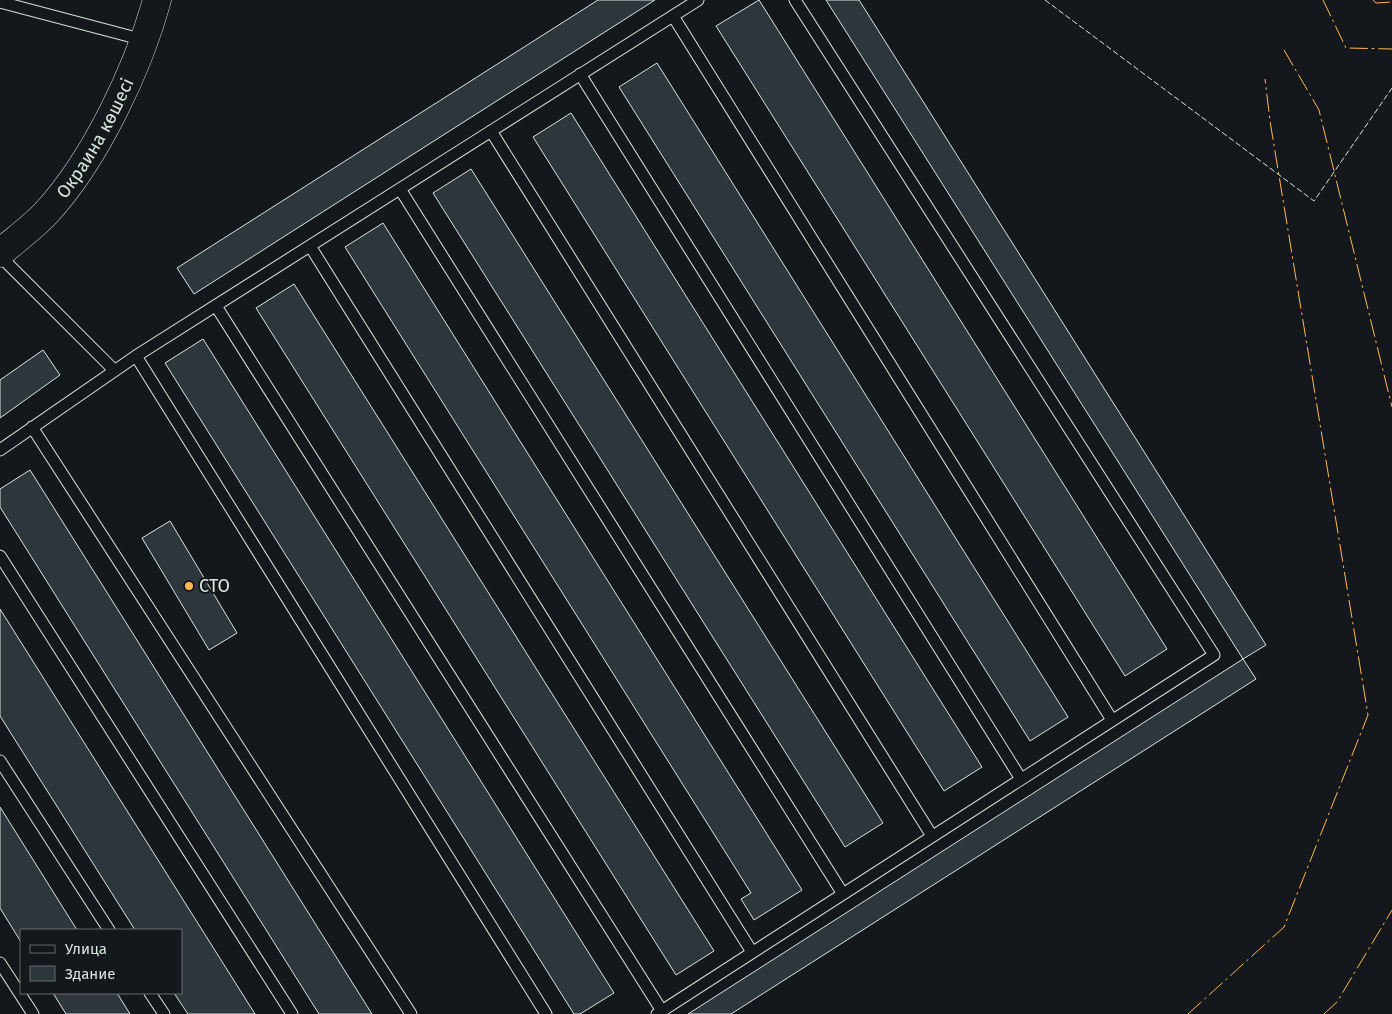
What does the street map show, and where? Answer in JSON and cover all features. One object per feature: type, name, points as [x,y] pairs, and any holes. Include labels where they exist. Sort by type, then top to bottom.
[{"type":"main road","name":"Окраина көшесі","points":[[0,255],[46,213],[77,173],[124,92],[158,0]]},
{"type":"lane","points":[[0,450],[114,370],[698,0]]},
{"type":"lane","points":[[216,306],[659,1012],[1214,655],[795,0]]},
{"type":"lane","points":[[0,2],[144,40]]},
{"type":"lane","points":[[673,16],[1112,720]]},
{"type":"lane","points":[[580,74],[1021,779]]},
{"type":"lane","points":[[491,131],[932,836]]},
{"type":"lane","points":[[400,189],[843,894]]},
{"type":"lane","points":[[310,246],[752,952]]},
{"type":"lane","points":[[0,255],[114,370]]},
{"type":"lane","points":[[136,356],[546,1014]]},
{"type":"lane","points":[[32,427],[411,1014]]},
{"type":"lane","points":[[0,556],[292,1014]]},
{"type":"lane","points":[[0,760],[109,929]]},
{"type":"lane","points":[[0,963],[20,994]]},
{"type":"lane","points":[[20,994],[33,1014]]},
{"type":"lane","points":[[151,994],[164,1014]]},
{"type":"building","points":[[598,0],[655,0],[194,294],[177,268]]},
{"type":"building","points":[[759,0],[1167,649],[1125,676],[716,26]]},
{"type":"building","points":[[826,0],[859,0],[1266,645],[1243,659]]},
{"type":"building","points":[[657,63],[1068,717],[1030,741],[619,87]]},
{"type":"building","points":[[571,113],[982,767],[944,791],[533,137]]},
{"type":"building","points":[[471,169],[883,823],[845,847],[433,193]]},
{"type":"building","points":[[383,223],[802,890],[754,920],[741,899],[751,893],[345,247]]},
{"type":"building","points":[[294,284],[714,951],[676,975],[256,308]]},
{"type":"building","points":[[203,339],[614,993],[580,1014],[574,1014],[165,363]]},
{"type":"building","points":[[43,350],[60,375],[0,418],[0,380]]},
{"type":"building","points":[[30,470],[372,1014],[319,1014],[0,507],[0,489]]},
{"type":"building","name":"СТО","points":[[170,521],[237,633],[209,650],[142,538]]},
{"type":"building","points":[[0,609],[255,1014],[188,1014],[175,994],[182,994],[182,929],[134,929],[0,716]]},
{"type":"building","points":[[1243,659],[1256,679],[731,1014],[688,1014]]},
{"type":"building","points":[[0,807],[76,929],[20,929],[20,940],[0,908]]},
{"type":"building","points":[[54,994],[118,994],[130,1014],[66,1014]]},
{"type":"fence","points":[[1045,0],[1314,201],[1392,88]]},
{"type":"power","points":[[1323,0],[1346,48],[1392,49]]},
{"type":"power","points":[[1373,0],[1376,3],[1392,2]]},
{"type":"power","points":[[1284,50],[1319,110],[1392,407]]},
{"type":"power","points":[[1188,1014],[1284,927],[1368,715],[1270,121],[1265,79]]},
{"type":"power","points":[[1324,1014],[1337,1002],[1392,910]]},
{"type":"place","name":"СТО","points":[[189,586]]}]
